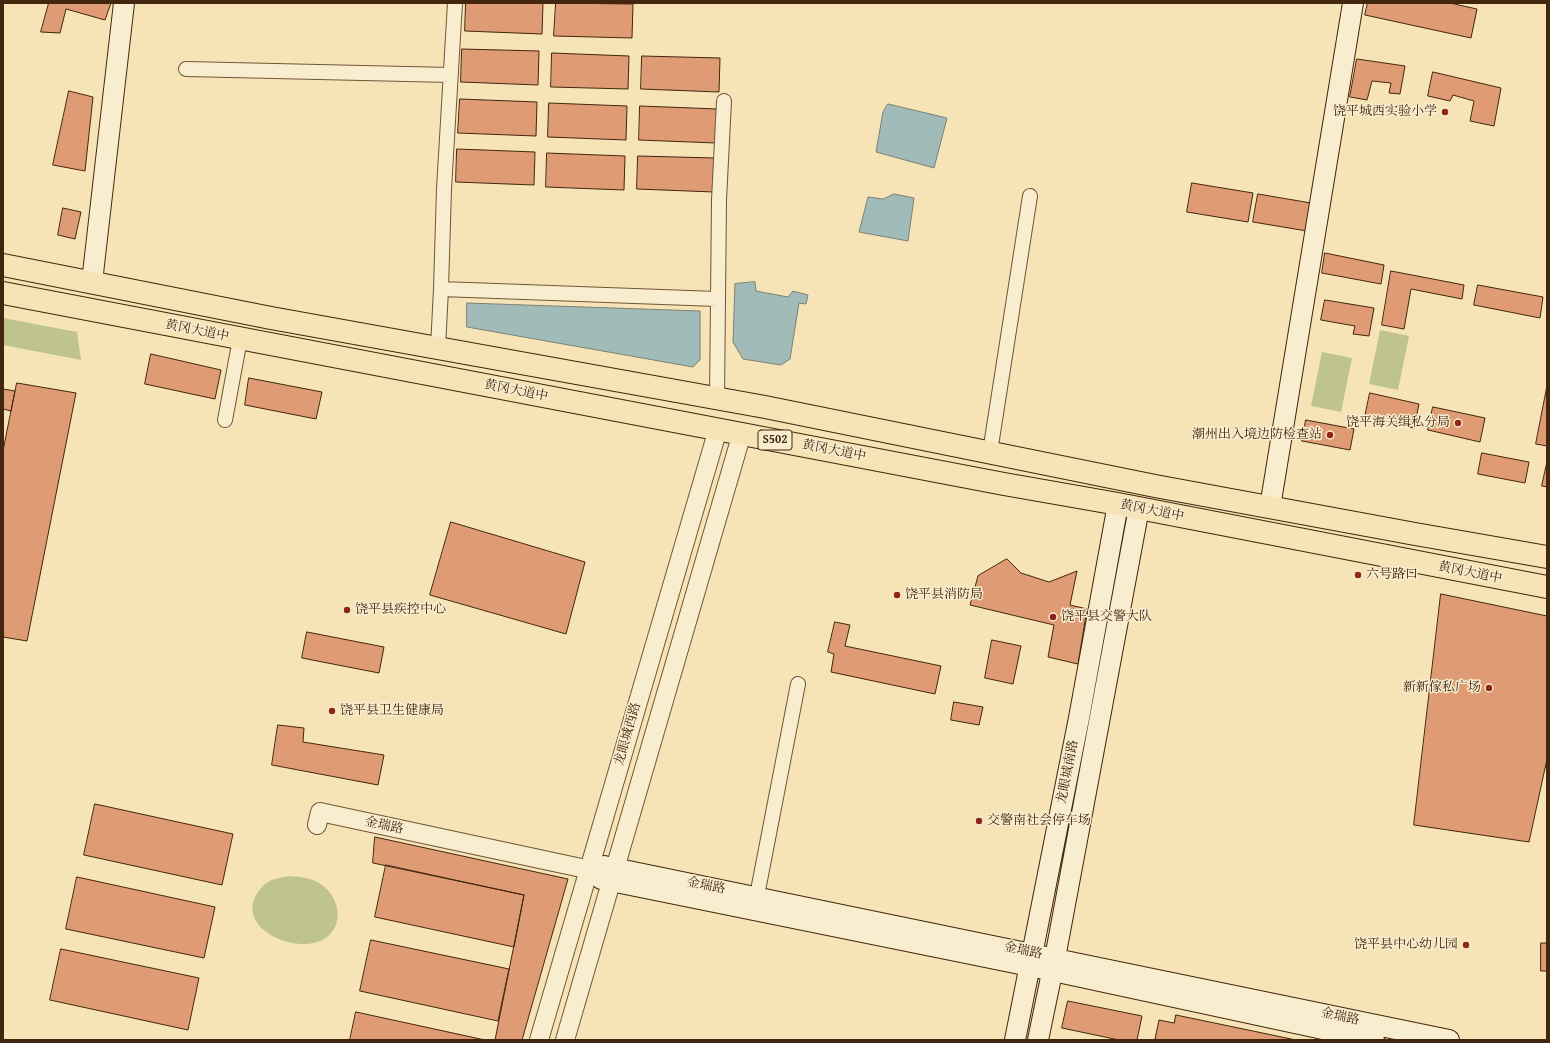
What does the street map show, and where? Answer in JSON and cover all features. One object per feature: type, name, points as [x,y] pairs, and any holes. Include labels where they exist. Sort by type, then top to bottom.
[{"type":"main road","points":[[92,282],[124,3]]},
{"type":"main road","points":[[1270,507],[1353,3]]},
{"type":"main road","name":"黄冈大道中","points":[[3,265],[270,318],[720,399],[1155,486],[1547,557]]},
{"type":"main road","points":[[121,316],[126,289]]},
{"type":"main road","name":"黄冈大道中","points":[[3,293],[1118,504],[1547,587]]},
{"type":"main road","points":[[432,375],[438,348]]},
{"type":"main road","points":[[718,429],[720,399]]},
{"type":"main road","points":[[949,473],[955,445]]},
{"type":"main road","name":"龙眼城南路","points":[[1015,1040],[1079,718],[1118,504]]},
{"type":"main road","name":"龙眼城南路","points":[[1038,1040],[1054,964],[1139,508]]},
{"type":"main road","name":"金瑞路","points":[[603,873],[604,866],[755,904],[1031,960],[1449,1040]]},
{"type":"main road","name":"金瑞路","points":[[1054,964],[1374,1040]]},
{"type":"street","points":[[438,348],[444,189],[455,3]]},
{"type":"street","points":[[186,69],[451,75]]},
{"type":"street","points":[[720,399],[717,299],[719,200],[724,101]]},
{"type":"street","points":[[990,452],[1030,196]]},
{"type":"street","points":[[441,289],[717,299]]},
{"type":"street","points":[[225,420],[240,339]]},
{"type":"street","name":"龙眼城西路","points":[[539,1040],[718,429]]},
{"type":"street","name":"龙眼城西路","points":[[565,1040],[742,433]]},
{"type":"street","points":[[755,904],[798,684]]},
{"type":"street","name":"金瑞路","points":[[317,825],[320,812],[603,873]]},
{"type":"green space","points":[[3,318],[77,332],[81,360],[3,345]]},
{"type":"green space","points":[[1380,330],[1409,336],[1398,390],[1369,384]]},
{"type":"green space","points":[[1322,352],[1352,358],[1341,412],[1311,406]]},
{"type":"green space","points":[[290,876],[311,879],[322,885],[333,897],[338,912],[337,920],[331,933],[324,939],[313,943],[300,944],[287,942],[274,937],[263,929],[256,920],[252,909],[255,897],[260,889],[272,880]]},
{"type":"water","points":[[888,104],[947,118],[934,168],[876,152],[883,112]]},
{"type":"water","points":[[894,194],[914,198],[908,241],[859,232],[868,197],[883,199]]},
{"type":"water","points":[[755,282],[756,291],[788,297],[793,291],[808,295],[806,304],[799,303],[790,359],[781,365],[743,359],[733,342],[735,284]]},
{"type":"water","points":[[467,303],[700,311],[700,360],[693,367],[467,327]]},
{"type":"building","points":[[49,3],[111,3],[105,20],[66,9],[60,33],[41,32]]},
{"type":"building","points":[[466,3],[543,3],[542,34],[465,31]]},
{"type":"building","points":[[556,3],[633,4],[632,38],[554,36]]},
{"type":"building","points":[[1368,3],[1450,3],[1477,9],[1471,38],[1365,15]]},
{"type":"building","points":[[462,49],[539,51],[538,85],[461,82]]},
{"type":"building","points":[[552,53],[629,56],[628,89],[551,87]]},
{"type":"building","points":[[642,56],[720,58],[719,92],[641,89]]},
{"type":"building","points":[[1357,59],[1405,66],[1400,94],[1389,93],[1391,83],[1372,81],[1367,100],[1350,97]]},
{"type":"building","points":[[1433,72],[1501,88],[1494,126],[1470,121],[1474,101],[1453,95],[1450,101],[1428,96]]},
{"type":"building","points":[[69,91],[93,97],[85,171],[53,165]]},
{"type":"building","points":[[460,99],[537,102],[536,136],[458,133]]},
{"type":"building","points":[[549,103],[627,106],[626,140],[548,137]]},
{"type":"building","points":[[640,106],[718,109],[716,143],[639,140]]},
{"type":"building","points":[[457,149],[535,152],[534,185],[456,182]]},
{"type":"building","points":[[547,153],[625,156],[624,190],[546,187]]},
{"type":"building","points":[[638,156],[715,158],[714,192],[637,189]]},
{"type":"building","points":[[1192,183],[1253,193],[1248,222],[1187,212]]},
{"type":"building","points":[[1258,194],[1311,203],[1307,231],[1253,222]]},
{"type":"building","points":[[63,208],[81,212],[75,239],[58,235]]},
{"type":"building","points":[[1325,253],[1384,265],[1381,284],[1322,273]]},
{"type":"building","points":[[1391,271],[1464,285],[1462,299],[1411,289],[1404,329],[1382,325]]},
{"type":"building","points":[[1478,285],[1543,297],[1540,318],[1474,305]]},
{"type":"building","points":[[1325,300],[1374,308],[1369,336],[1353,334],[1355,326],[1321,320]]},
{"type":"building","points":[[151,354],[221,370],[215,399],[145,384]]},
{"type":"building","points":[[249,378],[322,392],[316,419],[245,405]]},
{"type":"building","points":[[17,383],[76,393],[27,641],[3,637],[3,451]]},
{"type":"building","points":[[1547,386],[1547,446],[1536,444]]},
{"type":"building","points":[[3,389],[15,391],[11,411],[3,409]]},
{"type":"building","points":[[1370,393],[1419,404],[1414,428],[1365,417]]},
{"type":"building","points":[[1433,407],[1485,418],[1480,442],[1428,430]]},
{"type":"building","points":[[1306,420],[1354,429],[1350,450],[1302,441]]},
{"type":"building","points":[[1482,453],[1529,462],[1525,483],[1478,474]]},
{"type":"building","points":[[1547,462],[1547,487],[1542,486]]},
{"type":"building","points":[[451,522],[585,562],[566,634],[430,595]]},
{"type":"building","name":"饶平县交警大队","points":[[1007,559],[1021,573],[1049,582],[1077,571],[1070,605],[1087,609],[1078,664],[1048,657],[1054,625],[970,605],[978,576]]},
{"type":"building","name":"新新傢私广场","points":[[1441,594],[1547,616],[1547,759],[1529,842],[1414,825]]},
{"type":"building","points":[[835,622],[850,625],[845,646],[941,666],[935,694],[831,672],[834,654],[828,652]]},
{"type":"building","points":[[307,632],[384,647],[379,673],[302,658]]},
{"type":"building","points":[[992,640],[1021,646],[1013,684],[985,678]]},
{"type":"building","points":[[954,702],[983,707],[979,725],[951,720]]},
{"type":"building","points":[[278,725],[304,728],[303,742],[384,755],[378,785],[272,765]]},
{"type":"building","points":[[95,804],[233,834],[222,885],[84,855]]},
{"type":"building","points":[[375,837],[568,879],[522,1040],[495,1040],[524,895],[373,863]]},
{"type":"building","points":[[386,865],[524,895],[514,947],[375,917]]},
{"type":"building","points":[[77,877],[215,907],[204,958],[66,929]]},
{"type":"building","points":[[371,940],[509,969],[498,1021],[360,991]]},
{"type":"building","points":[[1541,943],[1547,943],[1547,971],[1541,971]]},
{"type":"building","points":[[61,949],[199,978],[188,1030],[50,1000]]},
{"type":"building","points":[[1068,1001],[1142,1016],[1137,1040],[1119,1040],[1062,1028]]},
{"type":"building","points":[[356,1012],[485,1040],[350,1040]]},
{"type":"building","points":[[1176,1015],[1296,1040],[1155,1039],[1159,1020],[1174,1023]]},
{"type":"place","name":"饶平城西实验小学","points":[[1445,112]]},
{"type":"place","name":"饶平海关缉私分局","points":[[1458,423]]},
{"type":"place","name":"潮州出入境边防检查站","points":[[1330,435]]},
{"type":"place","name":"六号路口","points":[[1358,575]]},
{"type":"place","name":"饶平县消防局","points":[[897,595]]},
{"type":"place","name":"饶平县疾控中心","points":[[347,610]]},
{"type":"place","name":"饶平县交警大队","points":[[1053,617]]},
{"type":"place","name":"新新傢私广场","points":[[1489,688]]},
{"type":"place","name":"饶平县卫生健康局","points":[[332,711]]},
{"type":"place","name":"交警南社会停车场","points":[[979,821]]},
{"type":"place","name":"饶平县中心幼儿园","points":[[1466,945]]}]
